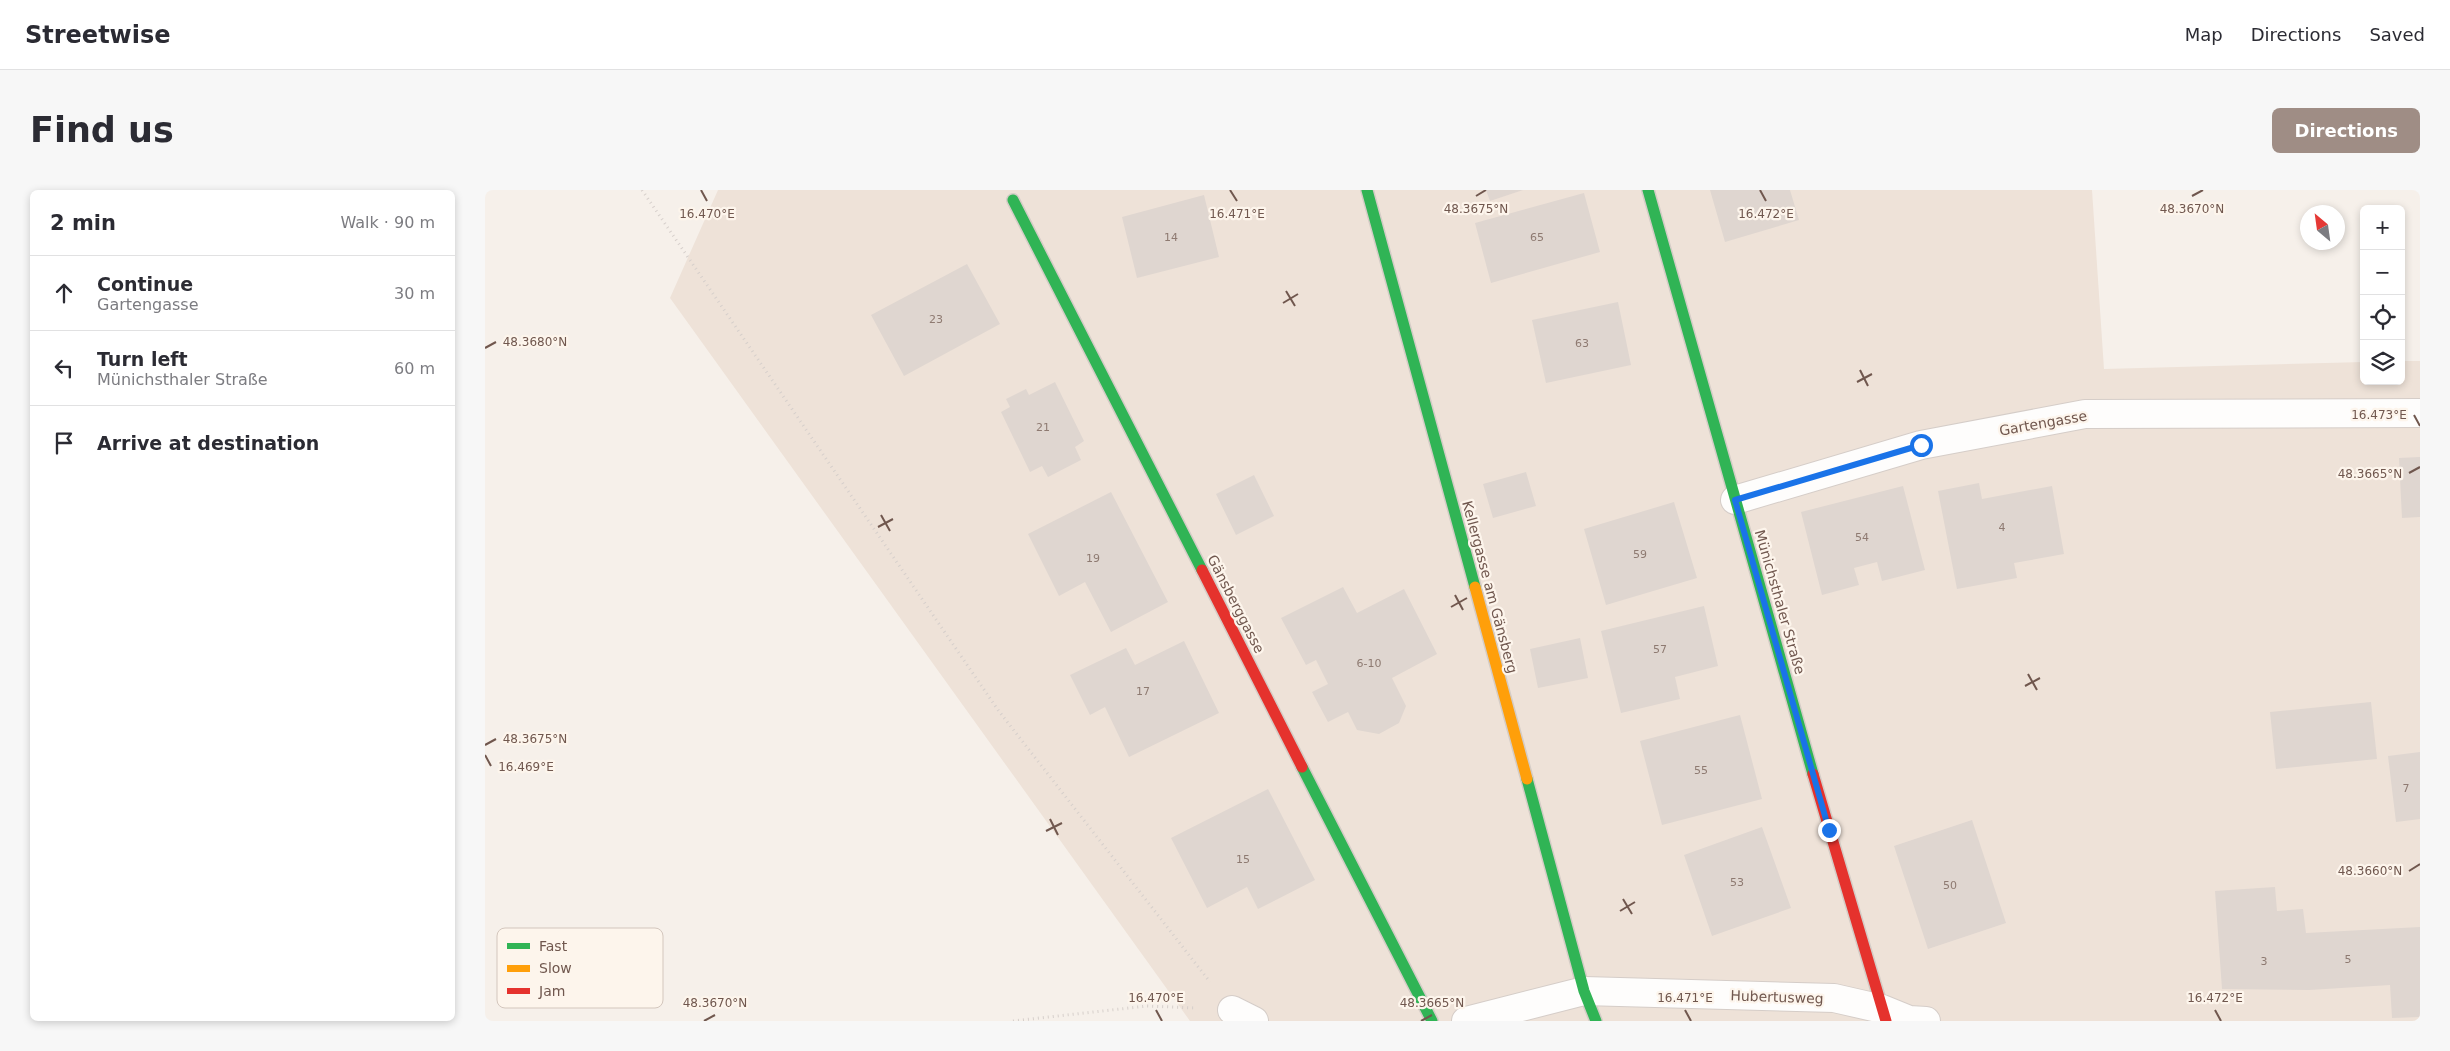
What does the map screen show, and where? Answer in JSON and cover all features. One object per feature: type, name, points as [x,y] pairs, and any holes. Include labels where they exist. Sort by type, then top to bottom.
[{"type":"street","name":"Kellergasse am Gänsberg","points":[[1367,190],[1584,991]]},
{"type":"street","name":"Münichsthaler Straße","points":[[1648,190],[1735,500],[1884,1015]]},
{"type":"street","name":"Gänsberggasse","points":[[1013,200],[1432,1021]]},
{"type":"street","name":"Gartengasse","points":[[1735,500],[1921,445],[2085,414],[2420,413]]},
{"type":"street","name":"Hubertusweg","points":[[1466,1021],[1584,991],[1834,998],[1884,1015],[1926,1021]]},
{"type":"street","points":[[1584,991],[1596,1021]]},
{"type":"path","points":[[642,190],[998,710],[1243,1015]]},
{"type":"path","points":[[1013,1021],[1147,1006],[1243,1015]]},
{"type":"shaded area","points":[[718,190],[2092,190],[2104,369],[2360,362],[2360,385],[2405,385],[2405,361],[2420,361],[2420,1021],[1190,1021],[670,298]]},
{"type":"building","points":[[1486,190],[1523,190],[1490,201]]},
{"type":"building","points":[[1710,190],[1790,190],[1799,220],[1725,242]]},
{"type":"building","points":[[1584,193],[1600,252],[1491,283],[1475,223]]},
{"type":"building","points":[[1204,195],[1219,257],[1137,278],[1122,217]]},
{"type":"building","points":[[967,264],[1000,324],[904,376],[871,315]]},
{"type":"building","points":[[1618,302],[1631,365],[1546,383],[1532,320]]},
{"type":"building","points":[[1055,382],[1084,441],[1075,447],[1081,460],[1048,477],[1042,466],[1030,472],[1001,412],[1010,407],[1006,399],[1026,389],[1029,395]]},
{"type":"building","points":[[2420,457],[2420,517],[2402,518],[2399,458]]},
{"type":"building","points":[[1526,472],[1536,506],[1493,518],[1483,484]]},
{"type":"building","points":[[1254,475],[1274,516],[1236,535],[1216,494]]},
{"type":"building","points":[[1979,483],[1982,499],[2052,486],[2064,554],[2014,563],[2017,578],[1957,589],[1938,491]]},
{"type":"building","points":[[1903,486],[1925,570],[1882,581],[1877,562],[1854,568],[1859,585],[1822,595],[1801,512]]},
{"type":"building","points":[[1111,492],[1168,602],[1111,632],[1085,582],[1059,596],[1028,534]]},
{"type":"building","points":[[1674,502],[1697,578],[1606,605],[1584,529]]},
{"type":"building","points":[[1343,587],[1357,613],[1404,589],[1437,654],[1392,678],[1406,706],[1399,723],[1379,734],[1357,730],[1348,712],[1328,722],[1312,692],[1328,684],[1316,660],[1306,665],[1281,618]]},
{"type":"building","points":[[1704,606],[1718,666],[1675,677],[1680,699],[1621,713],[1601,631]]},
{"type":"building","points":[[1580,638],[1588,678],[1538,688],[1530,649]]},
{"type":"building","points":[[1184,641],[1219,713],[1129,757],[1105,707],[1090,715],[1070,675],[1126,648],[1135,665]]},
{"type":"building","points":[[2371,702],[2377,759],[2276,769],[2270,712]]},
{"type":"building","points":[[1740,715],[1762,799],[1662,825],[1640,741]]},
{"type":"building","points":[[2420,752],[2420,819],[2396,822],[2388,756]]},
{"type":"building","points":[[1268,789],[1315,880],[1258,909],[1247,887],[1207,908],[1171,838]]},
{"type":"building","points":[[1972,820],[2006,923],[1928,949],[1894,846]]},
{"type":"building","points":[[1762,827],[1791,908],[1712,936],[1684,855]]},
{"type":"building","points":[[2275,887],[2277,911],[2303,909],[2306,933],[2420,927],[2420,1017],[2392,1018],[2390,985],[2309,990],[2222,989],[2215,891]]},
{"type":"traffic: fast","points":[[1367,190],[1475,587]]},
{"type":"traffic: fast","points":[[1648,190],[1813,774]]},
{"type":"traffic: fast","points":[[1013,200],[1202,570]]},
{"type":"traffic: fast","points":[[1302,767],[1432,1021]]},
{"type":"traffic: fast","points":[[1527,779],[1584,991],[1596,1021]]},
{"type":"traffic: slow","points":[[1475,587],[1527,779]]},
{"type":"traffic: jam","points":[[1202,570],[1302,767]]},
{"type":"traffic: jam","points":[[1813,774],[1886,1021]]},
{"type":"route","points":[[1829,830],[1735,500],[1921,445]]}]
